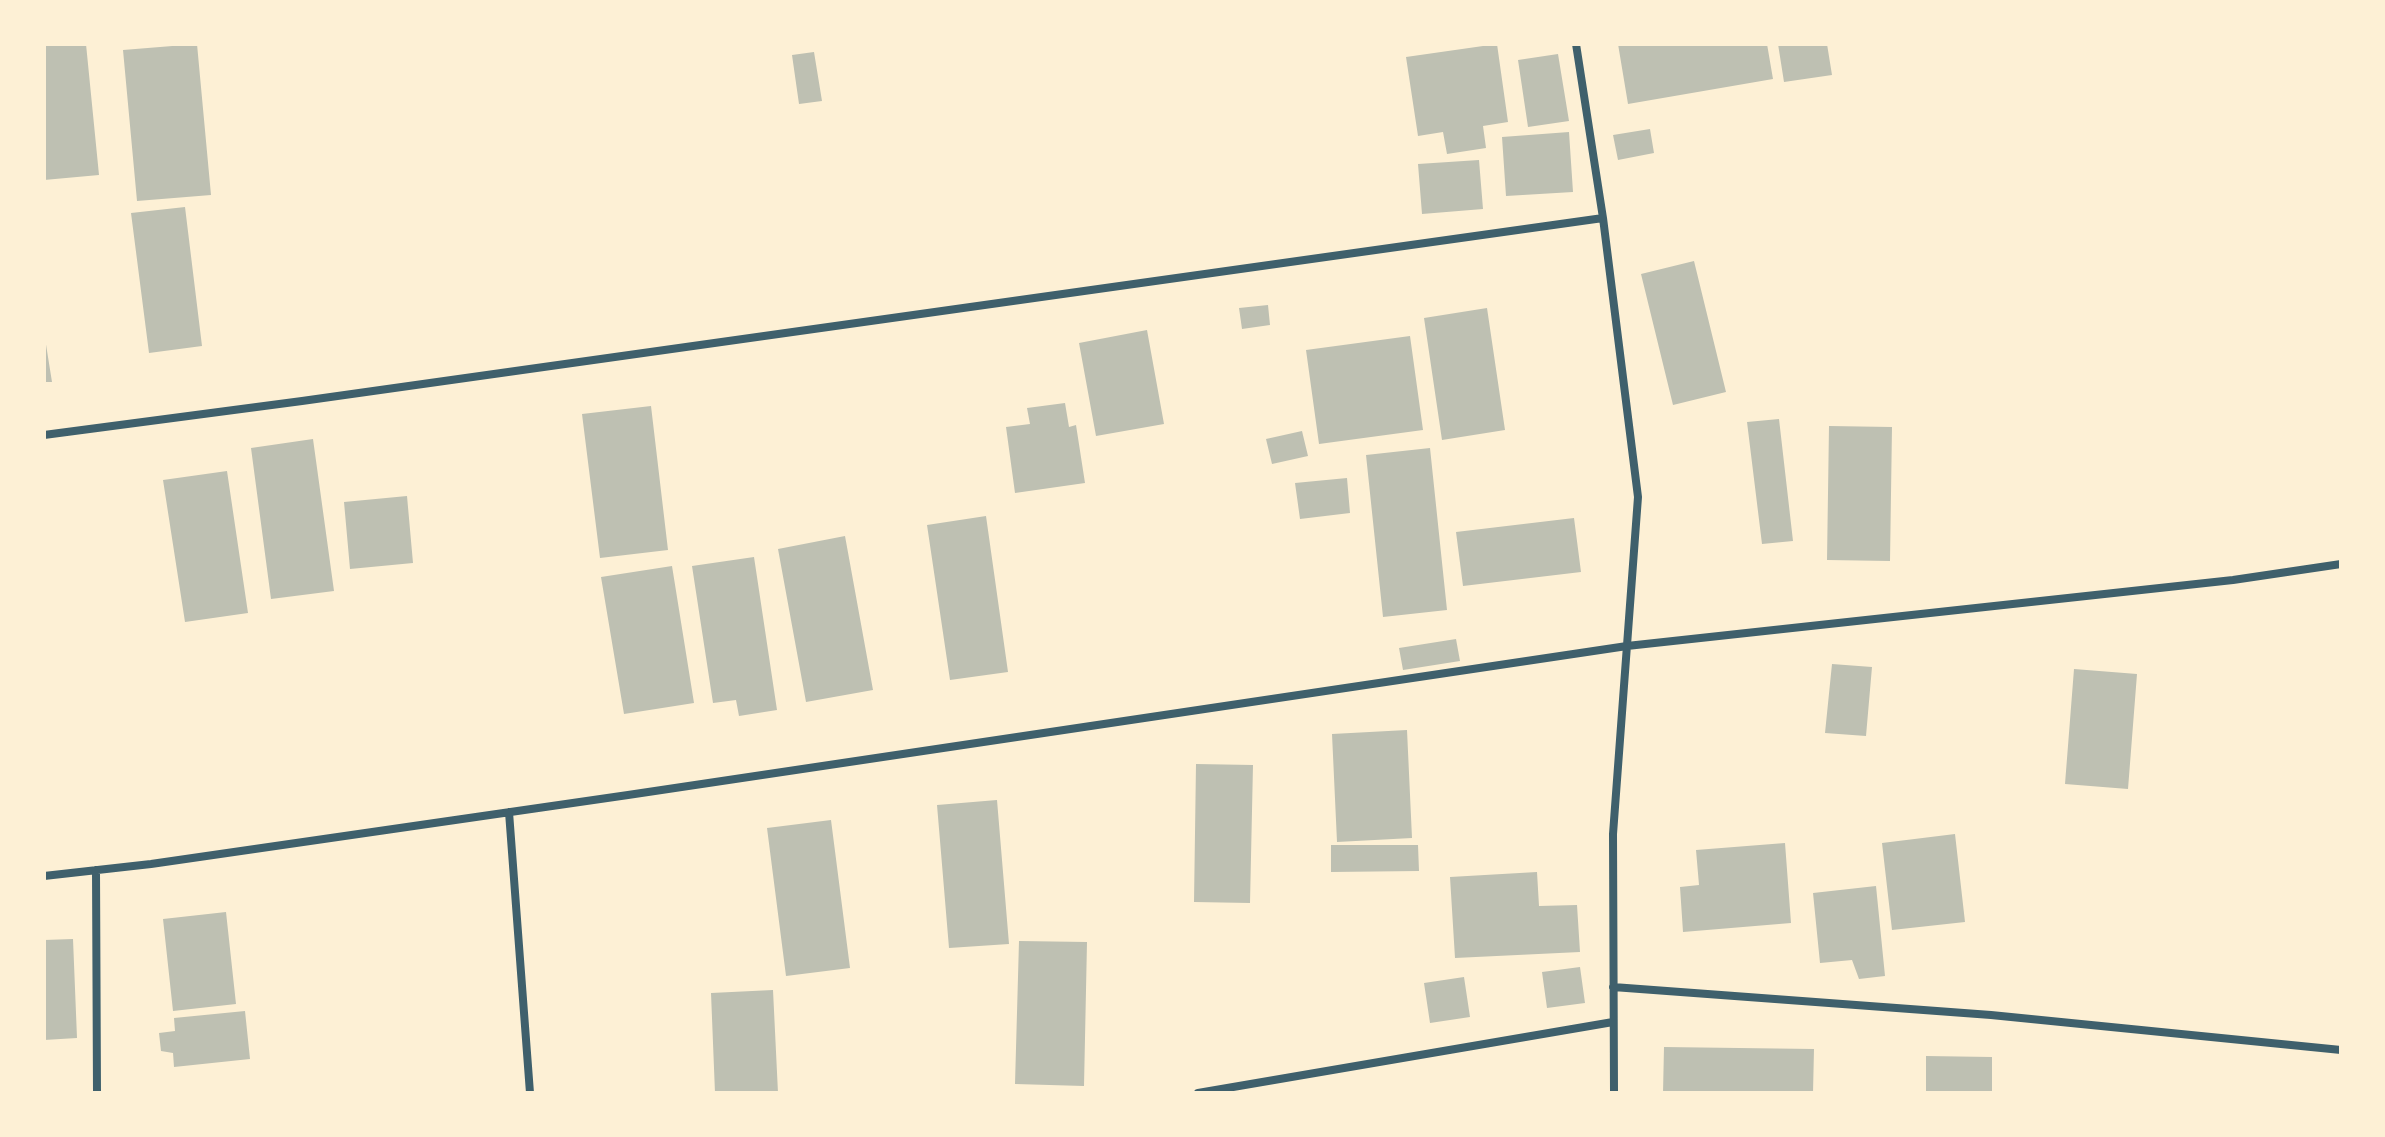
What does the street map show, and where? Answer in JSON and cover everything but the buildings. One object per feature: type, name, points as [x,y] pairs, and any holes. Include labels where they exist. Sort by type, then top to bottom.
[{"type":"street","points":[[1576,44],[1603,218],[1638,497],[1613,834],[1614,1093]]},
{"type":"street","points":[[44,435],[1603,218]]},
{"type":"street","points":[[44,876],[509,812],[1627,646],[2217,582],[2341,564]]},
{"type":"street","points":[[509,812],[530,1093]]},
{"type":"street","points":[[96,870],[97,1093]]},
{"type":"street","points":[[1613,987],[1991,1015],[2341,1050]]},
{"type":"street","points":[[1198,1093],[1613,1022]]}]
